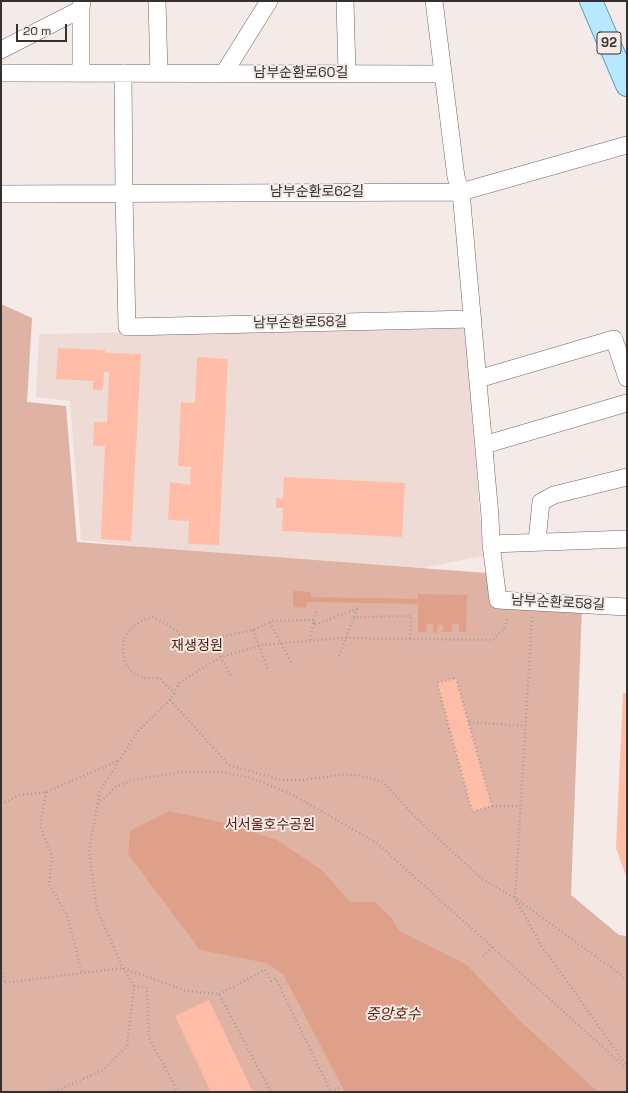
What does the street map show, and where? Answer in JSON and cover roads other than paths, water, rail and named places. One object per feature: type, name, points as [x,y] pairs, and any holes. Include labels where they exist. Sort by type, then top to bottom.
[{"type":"main road","name":"92","points":[[591,1],[627,86]]},
{"type":"street","points":[[157,1],[159,73]]},
{"type":"street","points":[[224,73],[269,1]]},
{"type":"street","points":[[345,1],[347,73]]},
{"type":"street","name":"남부순환로58길","points":[[434,1],[456,177],[461,192],[484,445],[491,544],[498,600],[627,607]]},
{"type":"street","points":[[1,50],[82,5],[81,73]]},
{"type":"street","name":"남부순환로60길","points":[[1,73],[443,74]]},
{"type":"street","points":[[123,73],[124,193]]},
{"type":"street","name":"남부순환로62길","points":[[1,194],[461,192],[627,145]]},
{"type":"street","name":"남부순환로58길","points":[[124,193],[127,327],[472,319]]},
{"type":"street","points":[[478,379],[614,339],[627,378]]},
{"type":"street","points":[[484,445],[627,404]]},
{"type":"street","points":[[537,541],[541,502],[554,495],[627,477]]},
{"type":"street","points":[[491,544],[537,541],[627,539]]},
{"type":"water","points":[[293,591],[311,592],[311,597],[418,599],[418,594],[467,595],[466,632],[459,632],[459,624],[452,624],[452,632],[442,632],[443,625],[438,625],[437,633],[433,633],[433,624],[427,624],[426,633],[418,632],[418,604],[307,602],[306,608],[293,607]]},
{"type":"water","name":"중앙호수","points":[[169,811],[225,823],[277,840],[323,871],[350,902],[375,902],[392,918],[399,931],[467,965],[519,1020],[598,1092],[345,1092],[283,974],[266,963],[200,950],[128,854],[130,831]]},
{"type":"park label","name":"재생정원","points":[[197,646]]},
{"type":"park label","name":"서서울호수공원","points":[[270,825]]}]
